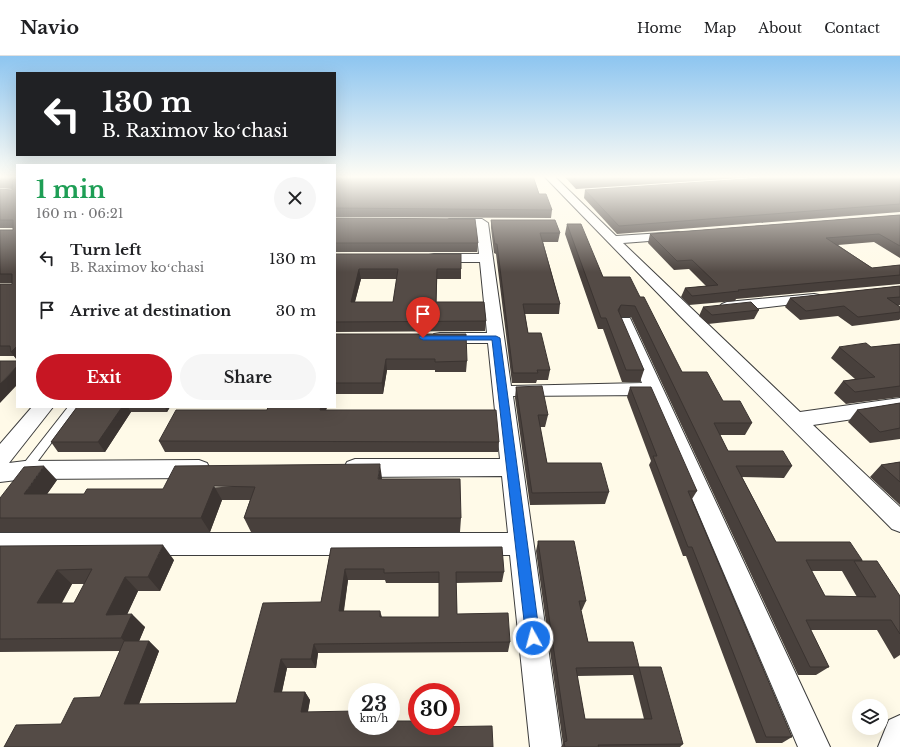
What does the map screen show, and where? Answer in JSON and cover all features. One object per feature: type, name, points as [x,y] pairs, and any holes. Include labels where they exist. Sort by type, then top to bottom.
[{"type":"street","points":[[588,208],[613,240],[692,311],[797,420],[900,522]]},
{"type":"street","points":[[428,223],[489,223],[486,258],[546,747]]},
{"type":"street","points":[[613,240],[690,234]]},
{"type":"street","points":[[422,258],[486,258]]},
{"type":"street","points":[[715,308],[831,296]]},
{"type":"street","points":[[624,321],[814,747]]},
{"type":"street","points":[[427,338],[496,338]]},
{"type":"street","points":[[503,391],[654,389]]},
{"type":"street","points":[[797,420],[900,405]]},
{"type":"street","points":[[0,459],[42,408]]},
{"type":"street","points":[[336,468],[512,468]]},
{"type":"street","points":[[0,473],[25,470],[217,469]]},
{"type":"street","points":[[0,544],[522,544]]},
{"type":"street","points":[[894,747],[900,731]]},
{"type":"lane","points":[[25,470],[72,408]]},
{"type":"building","points":[[0,208],[16,208],[16,347],[11,352],[10,346],[0,346],[0,284],[12,284],[12,274],[0,274],[0,230],[13,230],[13,220],[0,220]]},
{"type":"building","points":[[362,208],[551,208],[552,210]]},
{"type":"building","points":[[602,208],[846,208],[619,226]]},
{"type":"building","points":[[900,215],[900,246],[879,234],[826,238],[872,268],[900,265],[900,275],[738,290],[739,291],[692,296],[685,288],[718,285],[692,260],[677,261],[650,234]]},
{"type":"building","points":[[336,218],[475,219],[478,243],[336,243]]},
{"type":"building","points":[[491,220],[555,220],[560,233],[540,233],[560,304],[523,304],[528,333],[541,333],[550,370],[537,370],[538,373],[513,373],[497,244],[495,244]]},
{"type":"building","points":[[567,224],[581,224],[603,277],[630,277],[640,297],[644,297],[682,372],[707,372],[723,401],[740,401],[752,423],[714,423],[728,451],[783,451],[792,466],[736,466],[776,542],[850,542],[862,560],[806,560],[825,596],[876,597],[854,561],[877,561],[900,596],[900,634],[891,620],[806,620],[829,667],[810,667],[635,306],[621,305],[618,310],[644,370],[626,370],[606,318],[601,318]]},
{"type":"building","points":[[336,254],[461,254],[461,269],[437,269],[436,302],[484,302],[486,321],[336,322]],"holes":[[[359,269],[398,269],[393,302],[351,302]]]},
{"type":"building","points":[[900,286],[900,297],[887,298],[900,307],[900,312],[858,317],[844,306],[806,311],[790,298]]},
{"type":"building","points":[[751,302],[759,310],[712,315],[703,307]]},
{"type":"building","points":[[336,334],[466,334],[467,361],[435,362],[435,359],[386,359],[382,383],[336,383]]},
{"type":"building","points":[[866,343],[871,347],[900,344],[900,386],[855,392],[843,381],[875,377],[839,347]]},
{"type":"building","points":[[0,361],[16,361],[16,367],[0,384]]},
{"type":"building","points":[[542,386],[548,415],[538,415],[547,463],[601,463],[609,492],[532,493],[516,387]]},
{"type":"building","points":[[630,387],[651,387],[697,491],[688,491],[792,737],[766,737],[692,547],[688,547],[653,456],[657,456]]},
{"type":"building","points":[[900,403],[900,428],[880,432],[857,410]]},
{"type":"building","points":[[76,408],[121,408],[98,442],[51,442]]},
{"type":"building","points":[[268,408],[321,408],[320,410],[496,410],[499,442],[159,441],[176,410],[267,410]]},
{"type":"building","points":[[900,462],[900,482],[881,465]]},
{"type":"building","points":[[380,464],[378,479],[460,479],[461,518],[244,518],[255,487],[214,486],[201,518],[0,518],[0,498],[24,467],[44,466],[24,494],[84,494],[87,489],[163,489],[175,466]]},
{"type":"building","points":[[538,541],[574,541],[586,601],[579,601],[588,642],[633,642],[639,667],[661,667],[683,744],[565,747],[564,742],[567,741]],"holes":[[[639,667],[652,719],[585,719],[576,668]]]},
{"type":"building","points":[[163,545],[148,577],[125,577],[106,615],[132,614],[121,638],[0,639],[0,546]],"holes":[[[92,569],[74,603],[37,603],[57,570]]]},
{"type":"building","points":[[502,547],[504,572],[456,572],[457,614],[508,613],[510,642],[314,644],[311,659],[281,659],[274,692],[305,692],[301,712],[348,711],[348,735],[400,735],[400,721],[408,721],[408,735],[460,735],[460,726],[492,726],[493,747],[4,747],[16,725],[61,724],[74,698],[100,697],[124,641],[149,641],[124,704],[236,703],[263,603],[321,602],[331,548]],"holes":[[[345,569],[384,569],[384,573],[439,572],[439,617],[380,617],[380,611],[339,611]]]},
{"type":"route","points":[[423,338],[496,338],[533,638]]}]
